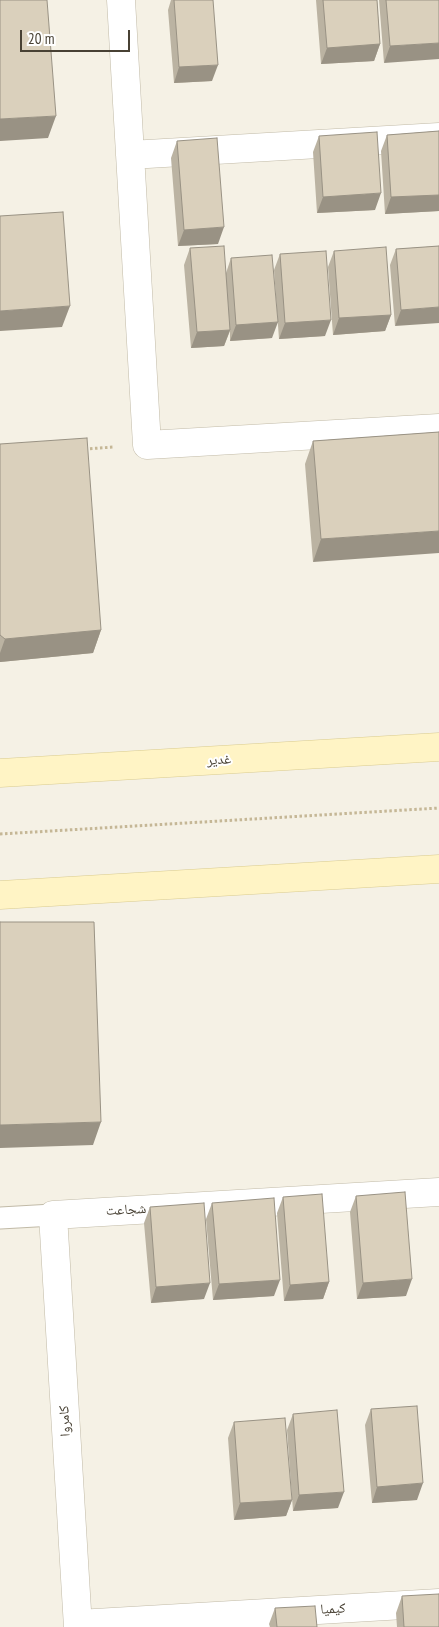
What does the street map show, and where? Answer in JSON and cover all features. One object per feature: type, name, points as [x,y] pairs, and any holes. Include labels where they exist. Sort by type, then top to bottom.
[{"type":"main road","name":"غدیر","points":[[0,773],[439,747]]},
{"type":"main road","points":[[0,895],[439,869]]},
{"type":"street","points":[[121,0],[147,445],[439,428]]},
{"type":"street","points":[[130,155],[439,137]]},
{"type":"street","name":"شجاعت","points":[[53,1215],[439,1192]]},
{"type":"street","name":"کامروا","points":[[53,1215],[78,1626]]},
{"type":"street","name":"کیمیا","points":[[78,1626],[439,1603]]},
{"type":"lane","points":[[0,1218],[53,1215]]},
{"type":"path","points":[[78,449],[147,445]]},
{"type":"path","points":[[0,834],[439,808]]},
{"type":"building","points":[[0,0],[47,0],[56,116],[0,119]]},
{"type":"building","points":[[174,0],[213,0],[218,65],[179,67]]},
{"type":"building","points":[[323,0],[377,0],[380,44],[327,48]]},
{"type":"building","points":[[386,0],[439,0],[439,43],[390,46]]},
{"type":"building","points":[[439,131],[439,195],[391,197],[387,135]]},
{"type":"building","points":[[377,132],[381,193],[323,197],[319,136]]},
{"type":"building","points":[[217,138],[224,227],[184,230],[177,141]]},
{"type":"building","points":[[63,212],[70,306],[0,311],[0,216]]},
{"type":"building","points":[[224,246],[230,330],[197,332],[190,248]]},
{"type":"building","points":[[439,246],[439,307],[401,310],[396,249]]},
{"type":"building","points":[[386,247],[391,315],[339,318],[334,251]]},
{"type":"building","points":[[326,251],[331,320],[285,323],[280,254]]},
{"type":"building","points":[[272,255],[278,322],[236,325],[231,258]]},
{"type":"building","points":[[439,432],[439,531],[321,539],[313,441]]},
{"type":"building","points":[[87,438],[101,630],[5,639],[0,635],[0,444]]},
{"type":"building","points":[[0,922],[94,922],[101,1122],[0,1125]]},
{"type":"building","points":[[405,1192],[412,1279],[363,1283],[356,1196]]},
{"type":"building","points":[[322,1194],[329,1282],[290,1285],[283,1197]]},
{"type":"building","points":[[274,1198],[280,1280],[219,1284],[212,1203]]},
{"type":"building","points":[[204,1203],[210,1283],[156,1287],[150,1207]]},
{"type":"building","points":[[417,1406],[423,1483],[377,1487],[371,1409]]},
{"type":"building","points":[[337,1410],[344,1492],[299,1495],[293,1414]]},
{"type":"building","points":[[285,1418],[292,1500],[240,1503],[234,1422]]},
{"type":"building","points":[[439,1594],[439,1627],[404,1627],[402,1596]]},
{"type":"building","points":[[315,1606],[317,1627],[277,1627],[275,1608]]}]
